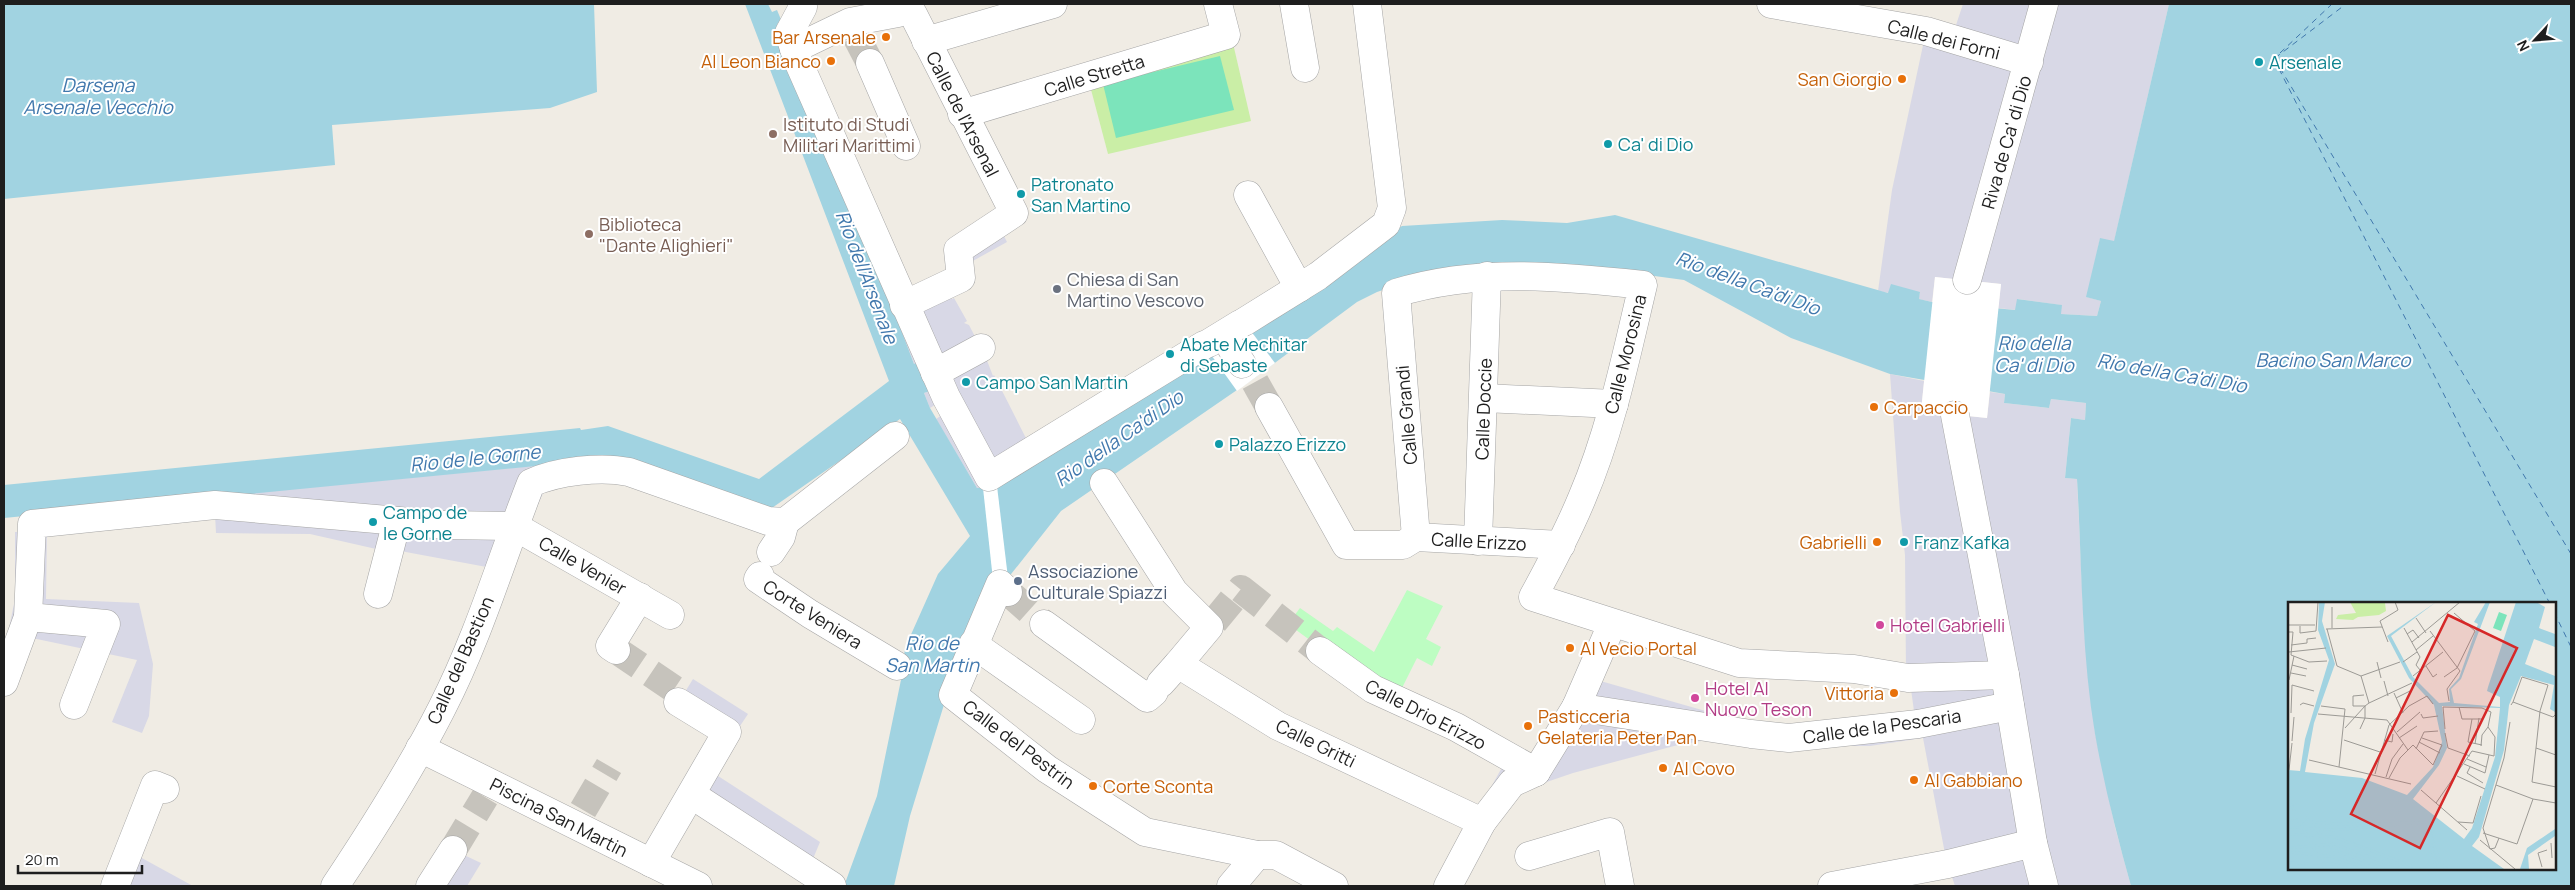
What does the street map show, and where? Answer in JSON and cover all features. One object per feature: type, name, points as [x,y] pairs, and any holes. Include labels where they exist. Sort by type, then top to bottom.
[{"type":"street","points":[[802,4],[803,7],[789,33],[796,55],[935,373],[989,477],[1032,450],[1235,351],[1299,288],[1386,224],[1392,208],[1367,4]]},
{"type":"street","points":[[926,41],[1053,4]]},
{"type":"street","name":"Calle Stretta","points":[[962,114],[1226,35],[1218,4]]},
{"type":"street","points":[[1294,4],[1305,68]]},
{"type":"street","name":"Calle dei Forni","points":[[1771,4],[1926,31],[2029,62]]},
{"type":"street","name":"Riva de Ca' di Dio","points":[[1968,280],[2044,4]]},
{"type":"street","name":"Calle de l'Arsenal","points":[[850,21],[906,14],[926,41],[1014,213],[958,250],[961,278],[902,300]]},
{"type":"street","points":[[796,55],[850,21]]},
{"type":"street","points":[[870,63],[906,146]]},
{"type":"street","points":[[1248,195],[1299,288]]},
{"type":"street","name":"Calle Morosina","points":[[1396,293],[1430,282],[1487,276],[1573,277],[1643,285],[1614,404],[1583,496],[1562,545],[1533,597],[1612,624]]},
{"type":"street","name":"Calle Doccie","points":[[1478,541],[1487,276]]},
{"type":"street","name":"Calle Grandi","points":[[1396,293],[1416,537]]},
{"type":"street","points":[[935,373],[981,348]]},
{"type":"street","points":[[1484,398],[1614,404]]},
{"type":"street","name":"Calle Erizzo","points":[[1268,408],[1346,545],[1403,545],[1416,537],[1562,545]]},
{"type":"street","points":[[1955,415],[2005,675],[2033,844],[2044,886]]},
{"type":"street","points":[[4,682],[28,617],[32,524],[215,505],[444,525],[520,529],[531,483],[544,477],[610,468],[629,472],[768,521],[785,522],[896,436]]},
{"type":"street","points":[[1104,483],[1174,592],[1211,624],[1164,680]]},
{"type":"street","points":[[378,594],[397,521]]},
{"type":"street","name":"Corte Veniera","points":[[785,522],[781,537],[758,580],[810,614],[897,666]]},
{"type":"street","name":"Calle del Bastion","points":[[335,886],[443,707],[499,572],[520,529]]},
{"type":"street","name":"Calle Venier","points":[[520,529],[636,605],[670,615]]},
{"type":"street","name":"Calle del Pestrin","points":[[1004,588],[973,644],[953,695],[1047,769],[1145,832],[1257,856],[1276,855],[1334,886]]},
{"type":"street","points":[[616,650],[610,646],[636,605]]},
{"type":"street","points":[[28,617],[106,624],[74,705]]},
{"type":"street","name":"Calle Gritti","points":[[1044,624],[1147,698],[1164,680],[1278,726],[1482,822]]},
{"type":"street","points":[[1448,886],[1482,822],[1512,783],[1536,772],[1576,707],[1612,624],[1740,663],[1854,669],[1908,678],[2005,675]]},
{"type":"street","points":[[973,644],[1081,720]]},
{"type":"street","name":"Calle Drio Erizzo","points":[[1320,651],[1373,689],[1456,727],[1536,772]]},
{"type":"street","points":[[651,863],[692,796],[727,732],[681,700]]},
{"type":"street","name":"Calle de la Pescaria","points":[[1576,707],[1768,737],[1819,736],[1918,724],[2010,706]]},
{"type":"street","name":"Piscina San Martin","points":[[420,748],[489,790],[578,817],[651,863],[698,886]]},
{"type":"street","points":[[115,886],[132,856],[155,785],[165,789]]},
{"type":"street","points":[[692,796],[832,886]]},
{"type":"street","points":[[1529,856],[1610,832],[1620,886]]},
{"type":"street","points":[[1832,886],[1948,864],[2033,844]]},
{"type":"street","points":[[430,886],[453,850]]},
{"type":"street","points":[[1231,886],[1257,856]]},
{"type":"green space","name":"Patronato San Martino","points":[[1232,39],[1251,121],[1108,154],[1089,82]]},
{"type":"green space","points":[[1220,56],[1234,110],[1116,138],[1103,84]]},
{"type":"green space","points":[[1407,590],[1443,606],[1426,639],[1441,647],[1432,666],[1417,658],[1399,694],[1322,649],[1288,624],[1300,608],[1333,631],[1337,627],[1374,652]]},
{"type":"shaded area","points":[[1963,4],[2169,4],[2114,242],[2100,239],[2087,297],[2101,301],[2097,316],[2060,314],[2061,305],[2018,299],[2016,310],[1998,308],[2001,284],[1935,277],[1932,302],[1918,299],[1920,293],[1892,285],[1889,293],[1878,291],[1892,190],[1925,36],[1954,31]]},
{"type":"shaded area","name":"Campo San Martin","points":[[1021,213],[1026,221],[1003,234],[1007,242],[962,267],[950,294],[967,321],[964,323],[969,325],[993,376],[1032,450],[997,486],[977,488],[936,419],[952,408],[946,398],[930,408],[924,393],[930,391],[914,364],[889,299],[953,270],[946,242],[1005,214]]},
{"type":"shaded area","points":[[1890,374],[1924,381],[1921,411],[1987,418],[1990,392],[2005,394],[2004,403],[2049,408],[2051,399],[2086,403],[2085,420],[2071,418],[2065,478],[2077,479],[2084,629],[2095,733],[2115,827],[2131,886],[1955,886],[1946,859],[1923,738],[1870,746],[1801,746],[1712,739],[1674,746],[1573,773],[1523,790],[1488,832],[1464,886],[1436,886],[1505,762],[1534,762],[1576,674],[1765,728],[1914,711],[1910,682],[1906,674],[1905,555]]},
{"type":"shaded area","name":"Campo de le Gorne","points":[[543,465],[545,489],[528,526],[492,568],[395,550],[385,551],[310,534],[216,533],[214,496]]},
{"type":"shaded area","points":[[47,531],[46,599],[139,603],[153,664],[149,716],[142,733],[112,722],[137,660],[8,633],[15,599],[15,532]]},
{"type":"shaded area","points":[[693,679],[748,714],[732,738],[677,705]]},
{"type":"shaded area","points":[[715,774],[820,842],[810,866],[677,802]]},
{"type":"shaded area","points":[[445,846],[481,863],[467,886],[420,886]]},
{"type":"shaded area","points":[[140,857],[193,886],[107,886]]},
{"type":"water","name":"Darsena Arsenale Vecchio","points":[[4,4],[594,4],[597,92],[550,108],[332,125],[335,165],[4,199]]},
{"type":"water","name":"Bacino San Marco","points":[[745,4],[768,4],[772,12],[777,10],[782,22],[777,24],[860,221],[914,364],[919,362],[930,391],[924,393],[930,408],[977,488],[997,486],[1287,303],[1402,226],[1502,220],[1567,223],[1615,215],[1888,293],[1891,284],[1920,292],[1919,299],[1932,302],[2015,310],[2017,299],[2062,305],[2061,314],[2097,316],[2101,301],[2086,297],[2100,238],[2114,241],[2169,4],[2571,4],[2571,886],[2131,886],[2107,791],[2090,702],[2084,639],[2077,479],[2065,478],[2071,418],[2085,420],[2086,403],[2051,399],[2049,408],[2004,403],[2005,394],[1890,374],[1791,338],[1684,280],[1603,269],[1430,274],[1377,292],[1357,302],[1253,379],[1061,511],[1008,578],[946,698],[910,816],[894,886],[844,886],[877,796],[902,675],[905,648],[938,574],[970,536],[900,419],[769,510],[608,459],[4,518],[4,485],[608,426],[759,479],[889,381]]},
{"type":"pier","points":[[1935,277],[2001,284],[1987,418],[1921,411]]},
{"type":"pier","points":[[1244,322],[1275,363],[1237,391],[1204,345]]},
{"type":"pier","points":[[997,486],[1008,578],[993,580],[983,488]]},
{"type":"ferry route","points":[[2280,53],[2332,4]]},
{"type":"ferry route","points":[[2275,58],[2346,4]]},
{"type":"ferry route","points":[[2274,59],[2549,602]]},
{"type":"ferry route","points":[[2280,68],[2571,554]]},
{"type":"ferry route","points":[[2555,614],[2571,647]]},
{"type":"tunnel","points":[[856,36],[870,63]]},
{"type":"tunnel","points":[[1255,382],[1269,407]]},
{"type":"tunnel","points":[[1214,622],[1241,589],[1320,651]]},
{"type":"tunnel","points":[[1008,592],[1044,624]]},
{"type":"tunnel","points":[[616,650],[683,695]]},
{"type":"tunnel","points":[[583,810],[609,766]]},
{"type":"tunnel","points":[[453,850],[485,797]]},
{"type":"place","name":"Bar Arsenale","points":[[886,37]]},
{"type":"place","name":"Al Leon Bianco","points":[[831,61]]},
{"type":"place","name":"Arsenale","points":[[2259,62]]},
{"type":"place","name":"San Giorgio","points":[[1902,79]]},
{"type":"place","name":"Istituto di Studi Militari Marittimi","points":[[773,134]]},
{"type":"place","name":"Ca' di Dio","points":[[1608,144]]},
{"type":"place","name":"Patronato San Martino","points":[[1021,194]]},
{"type":"place","name":"Biblioteca \"Dante Alighieri\"","points":[[589,234]]},
{"type":"place","name":"Chiesa di San Martino Vescovo","points":[[1057,289]]},
{"type":"place","name":"Abate Mechitar di Sebaste","points":[[1170,354]]},
{"type":"place","name":"Campo San Martin","points":[[966,382]]},
{"type":"place","name":"Carpaccio","points":[[1874,407]]},
{"type":"place","name":"Palazzo Erizzo","points":[[1219,444]]},
{"type":"place","name":"Campo de le Gorne","points":[[373,522]]},
{"type":"place","name":"Gabrielli","points":[[1877,542]]},
{"type":"place","name":"Franz Kafka","points":[[1904,542]]},
{"type":"place","name":"Associazione Culturale Spiazzi","points":[[1018,581]]},
{"type":"place","name":"Hotel Gabrielli","points":[[1880,625]]},
{"type":"place","name":"Al Vecio Portal","points":[[1570,648]]},
{"type":"place","name":"Vittoria","points":[[1894,693]]},
{"type":"place","name":"Hotel Al Nuovo Teson","points":[[1695,698]]},
{"type":"place","name":"Pasticceria Gelateria Peter Pan","points":[[1528,726]]},
{"type":"place","name":"Al Covo","points":[[1663,768]]},
{"type":"place","name":"Al Gabbiano","points":[[1914,780]]},
{"type":"place","name":"Corte Sconta","points":[[1093,786]]},
{"type":"water label","name":"Rio dell'Arsenale","points":[[867,277]]},
{"type":"water label","name":"Rio della Ca'di Dio","points":[[1748,283]]},
{"type":"water label","name":"Rio della Ca' di Dio","points":[[2034,354]]},
{"type":"water label","name":"Rio della Ca'di Dio","points":[[2172,373]]},
{"type":"water label","name":"Rio della Ca'di Dio","points":[[1119,438]]},
{"type":"water label","name":"Rio de le Gorne","points":[[475,458]]},
{"type":"water label","name":"Rio de San Martin","points":[[932,654]]}]
